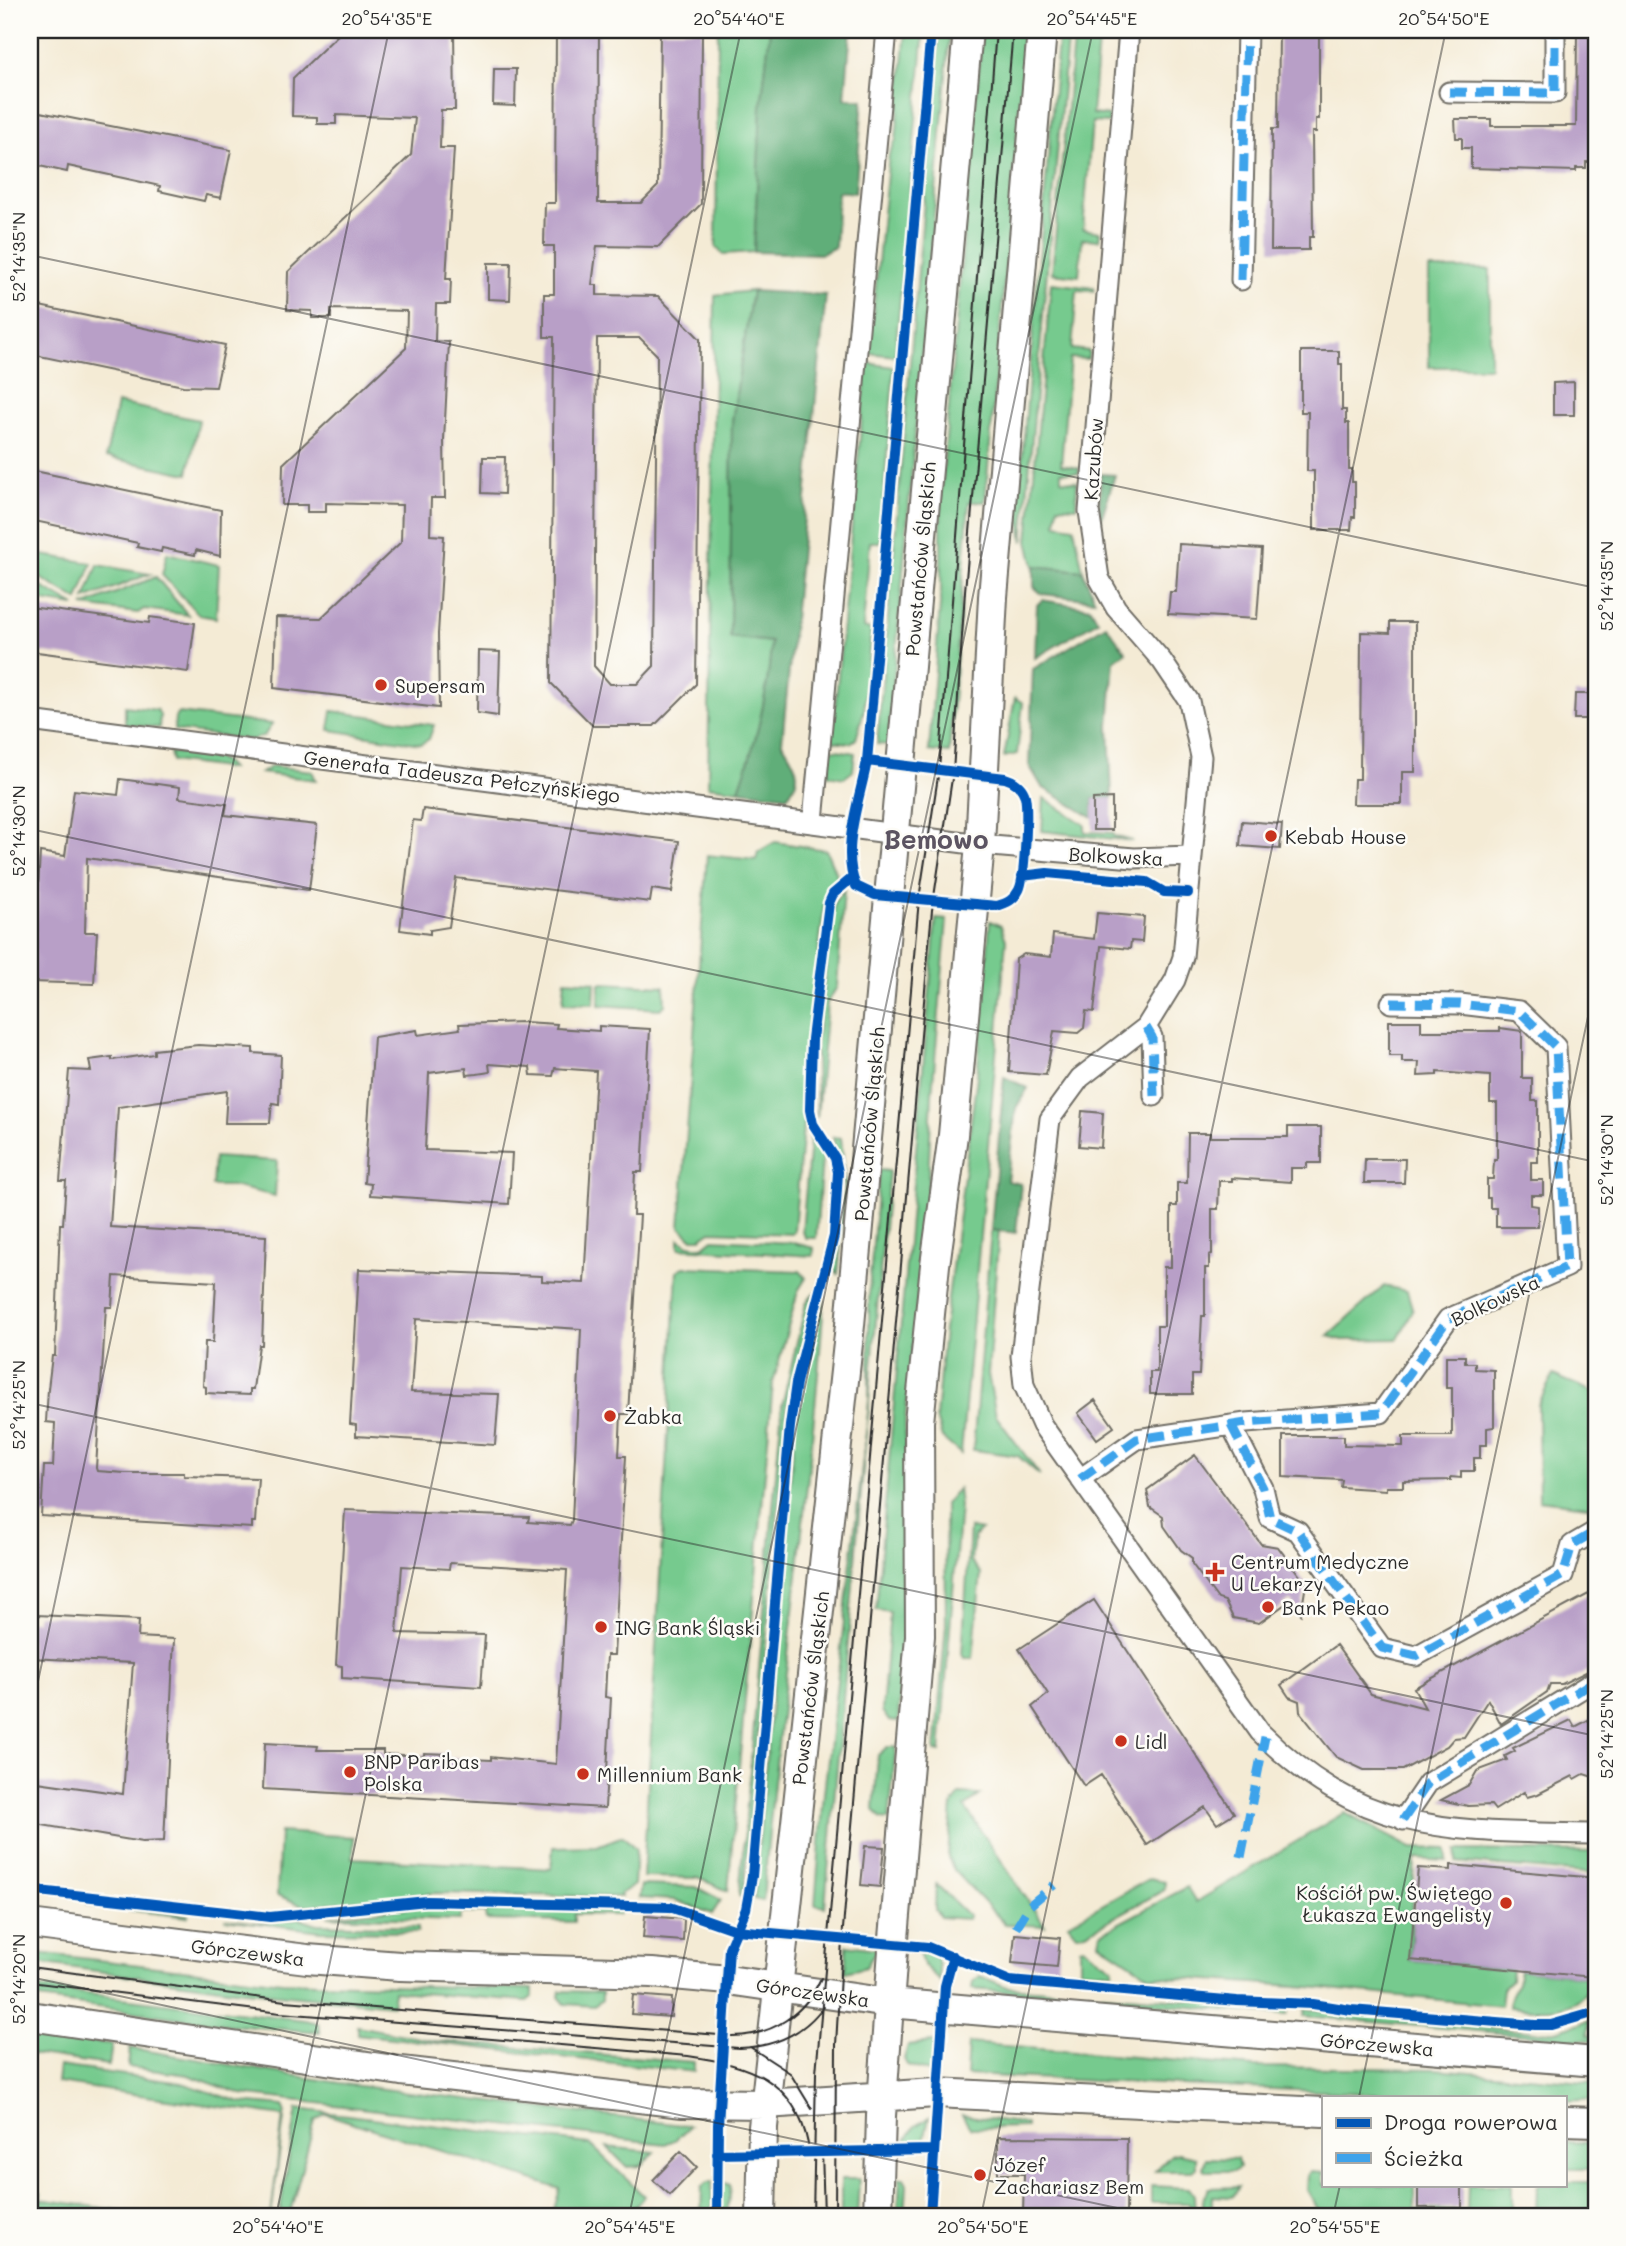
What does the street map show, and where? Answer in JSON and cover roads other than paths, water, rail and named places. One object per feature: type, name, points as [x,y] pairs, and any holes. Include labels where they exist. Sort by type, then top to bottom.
[{"type":"main road","name":"Powstańców Śląskich","points":[[761,2216],[765,2104],[797,1794],[840,1425],[968,30]]},
{"type":"main road","points":[[878,2216],[882,2097],[919,1636],[918,1444],[922,1385],[953,1135],[981,845],[993,597],[1042,30]]},
{"type":"main road","name":"Górczewska","points":[[30,1924],[307,1959],[400,1966],[639,1973],[779,1987],[889,2003],[1596,2062]]},
{"type":"main road","points":[[30,2016],[401,2071],[683,2103],[765,2104],[954,2094],[1322,2112]]},
{"type":"main road","points":[[1566,2121],[1596,2122]]},
{"type":"street","points":[[813,821],[887,30]]},
{"type":"street","name":"Kazubów","points":[[1129,30],[1089,511],[1099,578],[1116,608],[1162,661],[1189,701],[1201,757],[1190,856]]},
{"type":"street","points":[[1241,280],[1247,30]]},
{"type":"street","points":[[1449,92],[1555,93],[1555,30]]},
{"type":"street","name":"Generała Tadeusza Pełczyńskiego","points":[[30,721],[895,832]]},
{"type":"street","name":"Bolkowska","points":[[895,832],[981,845],[1134,858],[1190,856],[1183,957],[1175,980],[1146,1027],[1080,1078],[1049,1119],[1021,1356],[1024,1385],[1042,1424],[1080,1479],[1260,1732],[1284,1757],[1315,1779],[1354,1801],[1403,1820],[1480,1832],[1596,1834]]},
{"type":"street","name":"Bolkowska","points":[[1080,1479],[1137,1439],[1231,1425],[1381,1413],[1448,1319],[1567,1267],[1556,1047],[1519,1011],[1460,1004],[1391,1003]]},
{"type":"street","points":[[1146,1027],[1152,1037],[1154,1096]]},
{"type":"street","points":[[1231,1425],[1263,1488],[1270,1518],[1298,1531],[1382,1648],[1416,1656],[1524,1598],[1563,1575],[1572,1545],[1596,1531]]},
{"type":"street","points":[[1403,1820],[1428,1783],[1596,1680]]},
{"type":"tram line","points":[[813,2216],[816,2073],[919,899],[939,770],[996,30]]},
{"type":"tram line","points":[[835,2216],[836,2045],[842,1940],[932,910],[953,772],[965,591],[1013,30]]},
{"type":"tram line","points":[[30,1967],[285,2001],[732,2036],[761,2032],[786,2020],[806,2002],[821,1978]]},
{"type":"tram line","points":[[30,1982],[280,2013],[739,2048],[764,2045],[786,2038],[806,2025],[823,2007]]},
{"type":"tram line","points":[[411,2032],[688,2056],[730,2064],[748,2070],[780,2090],[802,2122],[808,2144]]},
{"type":"tram line","points":[[750,2047],[790,2073],[812,2109]]},
{"type":"tram line","points":[[822,2150],[824,2216]]},
{"type":"place","name":"Supersam","points":[[381,685]]},
{"type":"place","name":"Kebab House","points":[[1271,836]]},
{"type":"place","name":"Żabka","points":[[610,1416]]},
{"type":"place","name":"Centrum Medyczne U Lekarzy","points":[[1215,1572]]},
{"type":"place","name":"Bank Pekao","points":[[1268,1607]]},
{"type":"place","name":"ING Bank Śląski","points":[[601,1627]]},
{"type":"place","name":"Lidl","points":[[1121,1741]]},
{"type":"place","name":"BNP Paribas Polska","points":[[350,1772]]},
{"type":"place","name":"Millennium Bank","points":[[583,1774]]},
{"type":"place","name":"Kościół pw. Świętego Łukasza Ewangelisty","points":[[1506,1903]]},
{"type":"place","name":"Józef Zachariasz Bem","points":[[980,2175]]},
{"type":"district","name":"Bemowo","points":[[936,839]]}]
